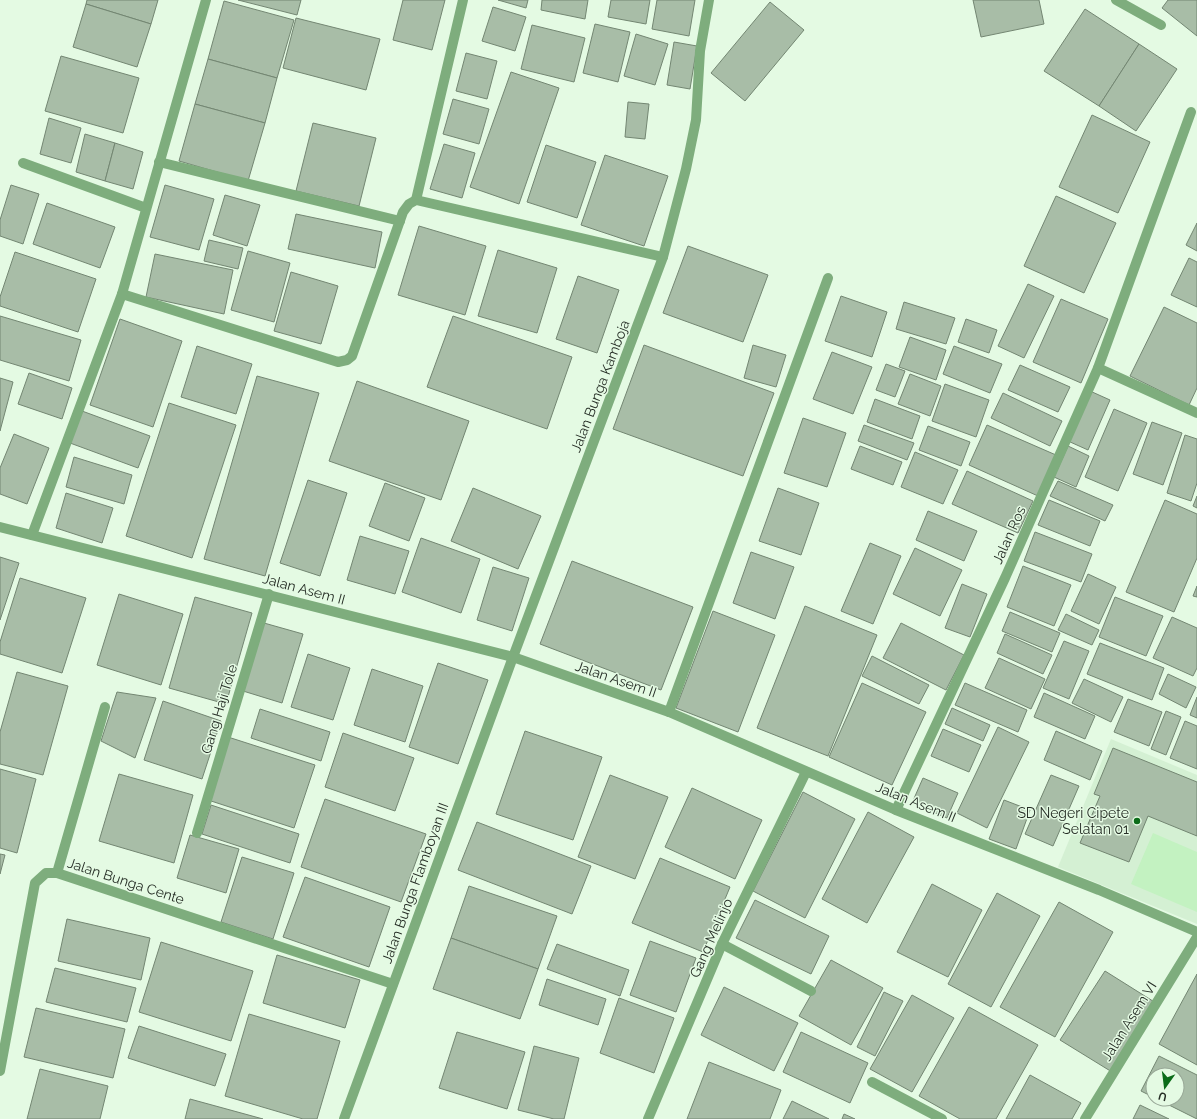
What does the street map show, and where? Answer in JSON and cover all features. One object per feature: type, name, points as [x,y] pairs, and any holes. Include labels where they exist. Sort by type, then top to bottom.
[{"type":"street","points":[[32,535],[122,294],[206,0]]},
{"type":"street","points":[[416,200],[463,0]]},
{"type":"street","name":"Jalan Bunga Kamboja","points":[[512,657],[663,257],[686,168],[696,120],[700,51],[709,0]]},
{"type":"street","points":[[1116,0],[1161,25]]},
{"type":"street","name":"Jalan Ros","points":[[896,810],[1005,578],[1098,368],[1191,112]]},
{"type":"street","points":[[159,162],[400,221]]},
{"type":"street","points":[[23,163],[146,208]]},
{"type":"street","points":[[122,294],[338,362],[347,360],[352,356],[400,221],[409,204],[416,200],[663,257]]},
{"type":"street","points":[[668,712],[828,278]]},
{"type":"street","points":[[1098,368],[1197,413]]},
{"type":"street","name":"Jalan Asem II","points":[[0,527],[269,594],[512,657],[668,712],[896,810],[1100,890],[1197,932]]},
{"type":"street","name":"Gang Haji Tole","points":[[197,833],[269,594]]},
{"type":"street","name":"Jalan Bunga Flamboyan III","points":[[344,1119],[512,657]]},
{"type":"street","points":[[57,873],[105,707]]},
{"type":"street","name":"Gang Melinjo","points":[[648,1119],[722,944],[806,772]]},
{"type":"street","name":"Jalan Bunga Cente","points":[[0,1071],[35,883],[46,873],[57,873],[393,984]]},
{"type":"street","name":"Jalan Asem VI","points":[[1085,1119],[1197,937]]},
{"type":"street","points":[[722,944],[811,991]]},
{"type":"street","points":[[872,1082],[942,1119]]},
{"type":"shaded area","name":"SD Negeri Cipete Selatan 01","points":[[1111,739],[1197,775],[1197,924],[1058,867]]},
{"type":"green space","points":[[1153,833],[1197,852],[1197,912],[1131,884]]},
{"type":"building","points":[[87,0],[158,0],[151,24],[86,4]]},
{"type":"building","points":[[238,0],[301,0],[297,15]]},
{"type":"building","points":[[403,0],[445,0],[432,50],[393,40]]},
{"type":"building","points":[[498,0],[528,0],[526,8]]},
{"type":"building","points":[[542,0],[588,0],[585,19],[541,10]]},
{"type":"building","points":[[611,0],[650,0],[646,24],[608,17]]},
{"type":"building","points":[[657,0],[695,0],[689,36],[652,29]]},
{"type":"building","points":[[973,0],[1039,0],[1044,24],[981,37]]},
{"type":"building","points":[[1168,0],[1197,0],[1197,36],[1162,8]]},
{"type":"building","points":[[224,1],[294,20],[277,78],[208,59]]},
{"type":"building","points":[[770,2],[804,30],[745,101],[711,73]]},
{"type":"building","points":[[86,4],[151,24],[137,67],[73,47]]},
{"type":"building","points":[[493,7],[526,17],[515,51],[482,41]]},
{"type":"building","points":[[1085,9],[1139,44],[1099,106],[1044,71]]},
{"type":"building","points":[[296,18],[380,39],[366,90],[283,68]]},
{"type":"building","points":[[595,24],[630,32],[618,82],[583,73]]},
{"type":"building","points":[[532,25],[585,38],[574,82],[521,69]]},
{"type":"building","points":[[636,34],[668,44],[655,85],[624,76]]},
{"type":"building","points":[[674,42],[697,46],[690,89],[667,85]]},
{"type":"building","points":[[1139,44],[1177,69],[1136,131],[1099,106]]},
{"type":"building","points":[[466,53],[497,61],[487,99],[456,91]]},
{"type":"building","points":[[61,56],[139,78],[123,133],[45,111]]},
{"type":"building","points":[[208,59],[277,78],[265,123],[195,104]]},
{"type":"building","points":[[511,72],[559,88],[519,204],[470,187]]},
{"type":"building","points":[[453,99],[489,109],[479,144],[443,134]]},
{"type":"building","points":[[628,102],[649,104],[645,139],[625,137]]},
{"type":"building","points":[[195,104],[265,123],[248,181],[179,161]]},
{"type":"building","points":[[1092,115],[1150,142],[1118,213],[1059,187]]},
{"type":"building","points":[[49,118],[81,128],[71,163],[40,154]]},
{"type":"building","points":[[313,123],[376,138],[359,206],[296,191]]},
{"type":"building","points":[[85,134],[115,143],[105,181],[76,172]]},
{"type":"building","points":[[115,143],[143,152],[133,189],[105,181]]},
{"type":"building","points":[[444,144],[475,153],[462,198],[430,189]]},
{"type":"building","points":[[546,145],[596,162],[577,218],[527,202]]},
{"type":"building","points":[[605,155],[668,176],[644,246],[581,225]]},
{"type":"building","points":[[11,185],[39,194],[23,244],[0,236],[0,220]]},
{"type":"building","points":[[165,185],[214,199],[199,250],[150,237]]},
{"type":"building","points":[[225,195],[260,205],[247,246],[213,235]]},
{"type":"building","points":[[1056,196],[1116,223],[1084,293],[1024,266]]},
{"type":"building","points":[[47,203],[115,227],[100,268],[33,244]]},
{"type":"building","points":[[296,214],[382,232],[375,268],[288,249]]},
{"type":"building","points":[[1197,223],[1197,251],[1186,245]]},
{"type":"building","points":[[419,226],[486,246],[465,315],[398,295]]},
{"type":"building","points":[[209,240],[243,248],[238,269],[204,261]]},
{"type":"building","points":[[688,246],[768,275],[743,342],[663,313]]},
{"type":"building","points":[[498,250],[557,268],[537,333],[478,316]]},
{"type":"building","points":[[248,251],[290,263],[274,322],[231,310]]},
{"type":"building","points":[[15,252],[96,279],[78,332],[0,306],[0,297]]},
{"type":"building","points":[[155,254],[233,270],[224,314],[146,297]]},
{"type":"building","points":[[1189,258],[1197,262],[1197,307],[1171,295]]},
{"type":"building","points":[[291,272],[338,286],[321,344],[274,331]]},
{"type":"building","points":[[578,276],[619,290],[597,353],[556,339]]},
{"type":"building","points":[[1028,284],[1054,296],[1024,358],[998,346]]},
{"type":"building","points":[[841,296],[887,312],[872,357],[825,341]]},
{"type":"building","points":[[1061,299],[1108,319],[1081,383],[1033,362]]},
{"type":"building","points":[[904,302],[955,318],[946,344],[896,329]]},
{"type":"building","points":[[1164,307],[1197,323],[1197,388],[1189,405],[1130,376]]},
{"type":"building","points":[[0,316],[81,340],[69,381],[0,360]]},
{"type":"building","points":[[453,316],[572,357],[547,429],[427,387]]},
{"type":"building","points":[[120,319],[182,341],[153,427],[90,405]]},
{"type":"building","points":[[966,319],[997,330],[989,353],[958,342]]},
{"type":"building","points":[[910,337],[946,350],[936,380],[899,367]]},
{"type":"building","points":[[644,345],[774,393],[743,476],[613,429]]},
{"type":"building","points":[[753,345],[786,355],[776,387],[744,378]]},
{"type":"building","points":[[197,346],[252,364],[236,414],[181,397]]},
{"type":"building","points":[[954,346],[1002,364],[990,393],[943,374]]},
{"type":"building","points":[[832,352],[872,367],[853,414],[813,399]]},
{"type":"building","points":[[886,364],[905,371],[895,397],[876,390]]},
{"type":"building","points":[[1020,365],[1070,387],[1058,412],[1008,390]]},
{"type":"building","points":[[29,373],[72,388],[62,419],[18,404]]},
{"type":"building","points":[[910,374],[941,386],[930,416],[898,404]]},
{"type":"building","points":[[257,376],[319,393],[265,576],[204,559]]},
{"type":"building","points":[[0,378],[13,382],[0,431]]},
{"type":"building","points":[[357,381],[469,421],[441,500],[329,461]]},
{"type":"building","points":[[945,384],[989,400],[976,437],[932,421]]},
{"type":"building","points":[[1090,391],[1110,400],[1088,450],[1068,441]]},
{"type":"building","points":[[1003,393],[1062,421],[1050,446],[991,418]]},
{"type":"building","points":[[875,399],[920,416],[912,439],[867,422]]},
{"type":"building","points":[[169,403],[236,425],[192,558],[126,536]]},
{"type":"building","points":[[1114,409],[1147,423],[1118,491],[1085,477]]},
{"type":"building","points":[[82,411],[150,436],[138,468],[70,443]]},
{"type":"building","points":[[803,418],[846,433],[827,487],[784,473]]},
{"type":"building","points":[[1152,422],[1182,433],[1163,485],[1133,474]]},
{"type":"building","points":[[864,425],[914,443],[907,460],[858,441]]},
{"type":"building","points":[[987,425],[1056,455],[1038,496],[969,465]]},
{"type":"building","points":[[928,426],[970,442],[961,466],[919,450]]},
{"type":"building","points":[[14,434],[49,448],[27,504],[0,494],[0,468]]},
{"type":"building","points":[[1185,435],[1197,439],[1197,483],[1191,501],[1167,493]]},
{"type":"building","points":[[860,446],[902,462],[893,485],[851,469]]},
{"type":"building","points":[[1068,446],[1089,456],[1076,487],[1054,477]]},
{"type":"building","points":[[915,452],[958,470],[943,504],[901,487]]},
{"type":"building","points":[[74,457],[132,475],[124,504],[66,487]]},
{"type":"building","points":[[967,471],[1033,501],[1018,533],[952,504]]},
{"type":"building","points":[[308,480],[347,493],[320,576],[280,563]]},
{"type":"building","points":[[1058,481],[1113,505],[1105,521],[1050,496]]},
{"type":"building","points":[[385,483],[425,498],[409,541],[369,526]]},
{"type":"building","points":[[473,488],[541,516],[518,569],[451,541]]},
{"type":"building","points":[[778,488],[819,503],[801,555],[759,541]]},
{"type":"building","points":[[66,493],[113,508],[102,543],[56,528]]},
{"type":"building","points":[[1197,496],[1197,508],[1193,506]]},
{"type":"building","points":[[1049,500],[1100,521],[1090,546],[1038,525]]},
{"type":"building","points":[[1165,500],[1197,514],[1197,558],[1174,612],[1126,592]]},
{"type":"building","points":[[928,511],[977,531],[964,561],[916,540]]},
{"type":"building","points":[[1035,532],[1092,554],[1081,582],[1024,561]]},
{"type":"building","points":[[360,536],[409,551],[395,594],[347,580]]},
{"type":"building","points":[[421,538],[480,559],[461,613],[402,592]]},
{"type":"building","points":[[870,543],[901,556],[873,624],[841,611]]},
{"type":"building","points":[[915,548],[962,570],[940,616],[893,594]]},
{"type":"building","points":[[751,552],[794,567],[775,619],[733,603]]},
{"type":"building","points":[[0,557],[19,563],[0,620]]},
{"type":"building","points":[[572,561],[693,607],[661,690],[540,644]]},
{"type":"building","points":[[1023,566],[1071,585],[1054,626],[1007,607]]},
{"type":"building","points":[[493,567],[529,578],[512,631],[477,620]]},
{"type":"building","points":[[1088,574],[1116,587],[1099,624],[1071,611]]},
{"type":"building","points":[[20,578],[86,598],[62,673],[0,654],[0,642]]},
{"type":"building","points":[[962,584],[987,594],[970,637],[945,628]]},
{"type":"building","points":[[1197,586],[1197,597],[1193,596]]},
{"type":"building","points":[[119,594],[183,614],[161,685],[97,665]]},
{"type":"building","points":[[195,597],[252,613],[226,704],[169,688]]},
{"type":"building","points":[[1115,597],[1163,616],[1146,656],[1099,637]]},
{"type":"building","points":[[805,606],[877,635],[828,756],[757,728]]},
{"type":"building","points":[[713,611],[775,635],[738,732],[676,708]]},
{"type":"building","points":[[1010,612],[1060,633],[1052,652],[1002,631]]},
{"type":"building","points":[[1066,614],[1099,630],[1092,645],[1058,630]]},
{"type":"building","points":[[1172,617],[1197,628],[1197,668],[1193,676],[1153,658]]},
{"type":"building","points":[[264,623],[303,634],[282,703],[243,691]]},
{"type":"building","points":[[901,623],[964,655],[946,690],[883,658]]},
{"type":"building","points":[[1005,634],[1052,655],[1043,674],[997,653]]},
{"type":"building","points":[[1064,641],[1089,651],[1069,699],[1043,688]]},
{"type":"building","points":[[1100,643],[1164,668],[1152,700],[1087,674]]},
{"type":"building","points":[[308,654],[350,668],[333,720],[291,707]]},
{"type":"building","points":[[872,656],[929,685],[919,704],[862,676]]},
{"type":"building","points":[[999,658],[1045,679],[1031,709],[985,688]]},
{"type":"building","points":[[438,663],[488,680],[458,764],[409,747]]},
{"type":"building","points":[[372,669],[423,686],[405,742],[354,725]]},
{"type":"building","points":[[17,672],[68,686],[43,775],[0,764],[0,732]]},
{"type":"building","points":[[1168,674],[1196,687],[1186,708],[1159,694]]},
{"type":"building","points":[[1084,679],[1123,697],[1111,722],[1072,703]]},
{"type":"building","points":[[862,683],[926,712],[892,785],[829,757]]},
{"type":"building","points":[[965,683],[1027,710],[1018,732],[955,705]]},
{"type":"building","points":[[117,692],[156,698],[135,758],[101,741]]},
{"type":"building","points":[[1044,693],[1095,716],[1085,739],[1034,717]]},
{"type":"building","points":[[1197,697],[1197,718],[1190,715]]},
{"type":"building","points":[[1128,699],[1162,712],[1149,746],[1114,732]]},
{"type":"building","points":[[163,701],[221,721],[202,779],[144,760]]},
{"type":"building","points":[[952,708],[990,725],[983,741],[945,724]]},
{"type":"building","points":[[260,709],[330,732],[321,761],[251,738]]},
{"type":"building","points":[[1166,711],[1181,717],[1166,755],[1151,749]]},
{"type":"building","points":[[1185,721],[1197,726],[1197,769],[1170,758]]},
{"type":"building","points":[[998,727],[1029,742],[987,828],[957,813]]},
{"type":"building","points":[[943,729],[981,745],[969,772],[931,756]]},
{"type":"building","points":[[525,731],[602,757],[573,840],[496,814]]},
{"type":"building","points":[[1056,731],[1102,751],[1090,780],[1044,760]]},
{"type":"building","points":[[343,733],[414,758],[395,811],[325,787]]},
{"type":"building","points":[[228,737],[315,765],[294,828],[208,800]]},
{"type":"building","points":[[1113,748],[1197,782],[1197,836],[1148,816],[1129,862],[1080,843],[1100,796],[1094,794]]},
{"type":"building","points":[[0,769],[36,779],[17,853],[0,848]]},
{"type":"building","points":[[119,774],[193,795],[174,863],[99,841]]},
{"type":"building","points":[[610,775],[668,797],[635,879],[578,857]]},
{"type":"building","points":[[1051,775],[1079,786],[1053,846],[1025,834]]},
{"type":"building","points":[[923,778],[958,793],[947,818],[912,803]]},
{"type":"building","points":[[692,788],[762,820],[735,879],[665,847]]},
{"type":"building","points":[[803,792],[855,819],[805,918],[753,891]]},
{"type":"building","points":[[325,799],[426,834],[401,902],[301,867]]},
{"type":"building","points":[[1004,800],[1030,810],[1016,849],[989,839]]},
{"type":"building","points":[[211,805],[299,834],[290,863],[202,834]]},
{"type":"building","points":[[868,812],[914,837],[867,923],[822,899]]},
{"type":"building","points":[[477,822],[591,866],[572,914],[458,870]]},
{"type":"building","points":[[190,835],[239,849],[226,893],[177,878]]},
{"type":"building","points":[[0,854],[5,855],[0,874]]},
{"type":"building","points":[[242,857],[294,873],[273,939],[221,922]]},
{"type":"building","points":[[660,858],[730,887],[703,952],[632,923]]},
{"type":"building","points":[[305,877],[390,907],[369,967],[283,937]]},
{"type":"building","points":[[932,884],[982,910],[948,977],[897,952]]},
{"type":"building","points":[[469,886],[557,916],[538,969],[451,938]]},
{"type":"building","points":[[997,893],[1040,916],[991,1007],[948,984]]},
{"type":"building","points":[[755,900],[829,936],[811,974],[736,938]]},
{"type":"building","points":[[1059,902],[1113,932],[1055,1037],[1000,1007]]},
{"type":"building","points":[[67,919],[150,938],[141,980],[58,961]]},
{"type":"building","points":[[451,938],[538,969],[520,1019],[433,989]]},
{"type":"building","points":[[650,941],[696,958],[676,1012],[630,995]]},
{"type":"building","points":[[161,942],[253,971],[231,1041],[139,1012]]},
{"type":"building","points":[[557,944],[629,970],[620,996],[547,969]]},
{"type":"building","points":[[277,955],[360,980],[345,1028],[263,1003]]},
{"type":"building","points":[[831,960],[883,988],[851,1045],[799,1016]]},
{"type":"building","points":[[55,968],[136,988],[127,1022],[46,1002]]},
{"type":"building","points":[[1105,971],[1156,1003],[1112,1072],[1060,1040]]},
{"type":"building","points":[[1197,974],[1197,1065],[1159,1044]]},
{"type":"building","points":[[547,979],[606,999],[598,1025],[539,1005]]},
{"type":"building","points":[[724,987],[798,1023],[774,1071],[701,1035]]},
{"type":"building","points":[[884,992],[903,1001],[875,1056],[857,1047]]},
{"type":"building","points":[[912,995],[954,1018],[912,1092],[870,1069]]},
{"type":"building","points":[[619,998],[674,1018],[654,1073],[600,1053]]},
{"type":"building","points":[[969,1007],[1038,1045],[996,1119],[960,1119],[919,1096]]},
{"type":"building","points":[[36,1008],[125,1029],[113,1078],[24,1057]]},
{"type":"building","points":[[249,1014],[340,1041],[317,1119],[303,1119],[225,1096]]},
{"type":"building","points":[[139,1026],[226,1054],[215,1086],[128,1058]]},
{"type":"building","points":[[457,1032],[525,1052],[507,1109],[439,1088]]},
{"type":"building","points":[[801,1032],[868,1063],[850,1103],[783,1072]]},
{"type":"building","points":[[534,1046],[579,1058],[564,1119],[554,1119],[518,1110]]},
{"type":"building","points":[[1159,1056],[1181,1067],[1153,1067]]},
{"type":"building","points":[[709,1062],[781,1090],[770,1119],[687,1119]]},
{"type":"building","points":[[40,1069],[108,1086],[100,1119],[27,1119]]},
{"type":"building","points":[[1185,1069],[1197,1075],[1197,1119],[1173,1107],[1185,1107]]},
{"type":"building","points":[[1030,1075],[1081,1103],[1072,1119],[1006,1119]]},
{"type":"building","points":[[1145,1083],[1145,1093],[1141,1091]]},
{"type":"building","points":[[190,1099],[263,1119],[185,1119]]},
{"type":"building","points":[[792,1101],[829,1119],[783,1119]]},
{"type":"building","points":[[1140,1105],[1169,1119],[1133,1119]]},
{"type":"building","points":[[844,1114],[855,1119],[842,1119]]},
{"type":"place","name":"SD Negeri Cipete Selatan 01","points":[[1137,821]]}]
